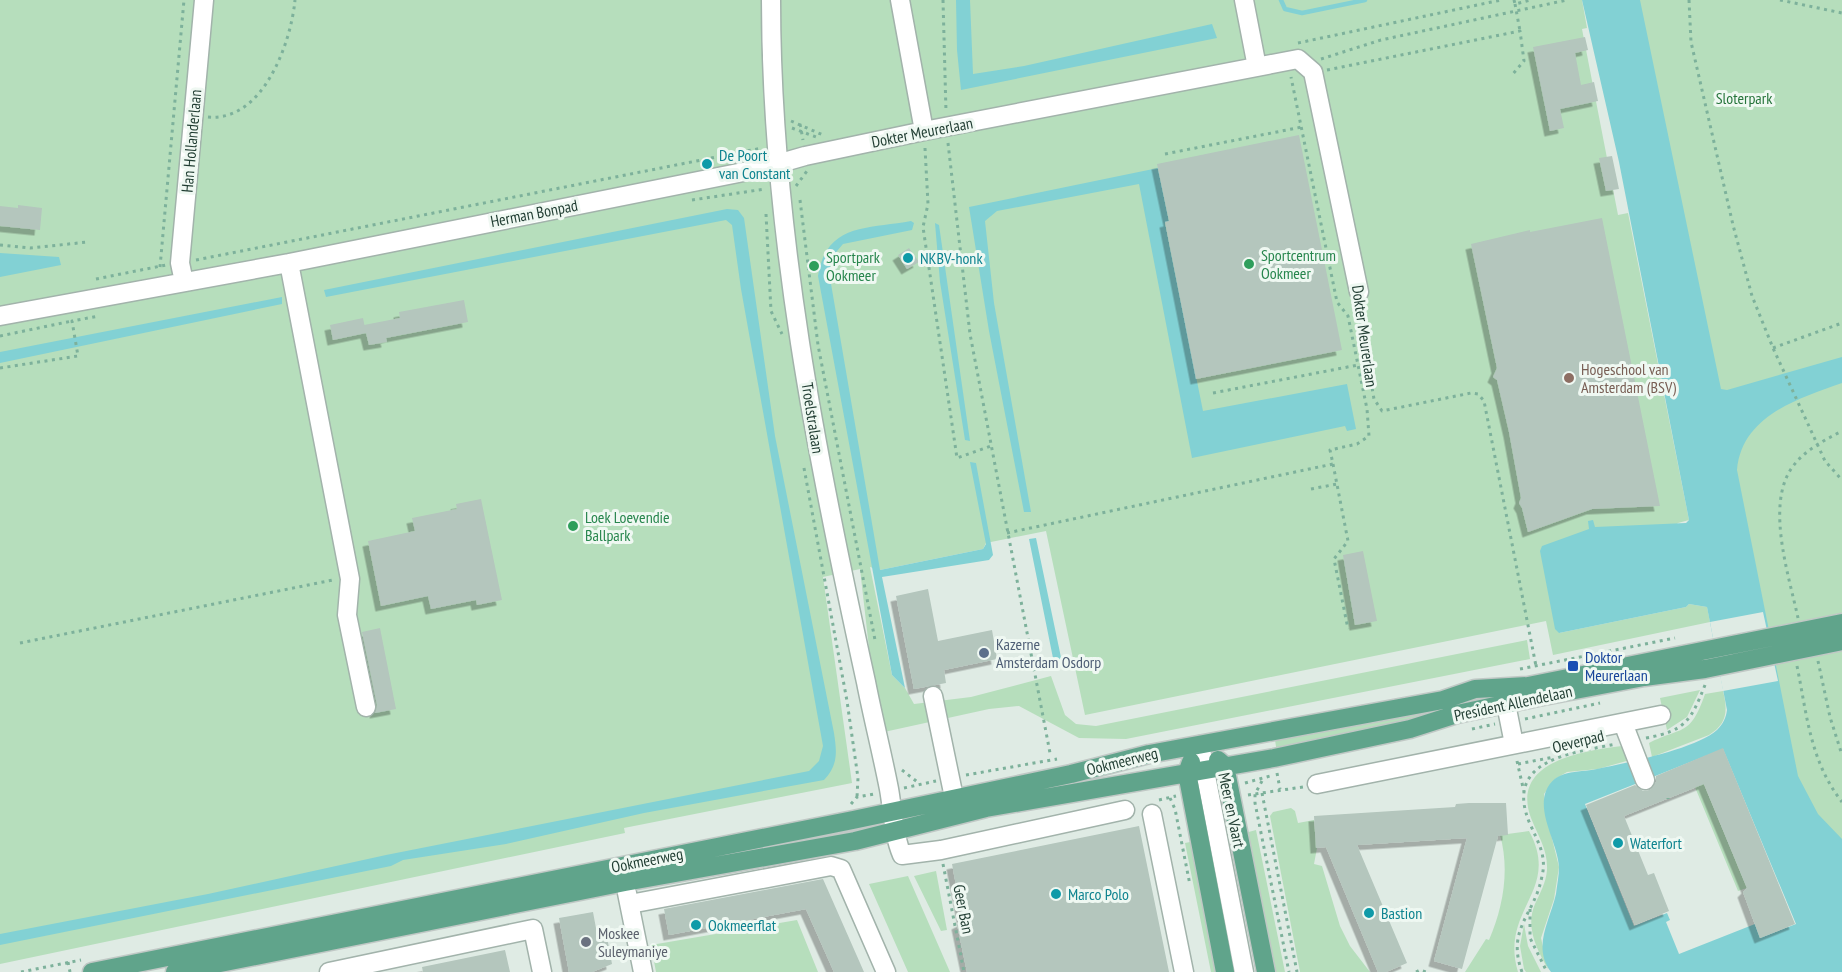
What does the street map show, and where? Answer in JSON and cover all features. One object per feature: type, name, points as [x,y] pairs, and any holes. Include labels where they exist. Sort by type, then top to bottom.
[{"type":"main road","name":"President Allendelaan","points":[[1506,704],[1528,686],[1842,622]]},
{"type":"main road","name":"President Allendelaan","points":[[1196,771],[1410,729],[1457,714],[1644,676],[1713,673],[1772,656],[1842,642]]},
{"type":"main road","name":"President Allendelaan","points":[[1200,745],[1443,700],[1475,689],[1506,704]]},
{"type":"main road","name":"Ookmeerweg","points":[[175,972],[894,831],[956,806],[1138,756],[1200,745]]},
{"type":"main road","name":"Meer en Vaart","points":[[1200,745],[1225,766],[1266,972]]},
{"type":"main road","points":[[1200,745],[1196,771],[1226,972]]},
{"type":"main road","name":"Ookmeerweg","points":[[92,972],[114,970],[892,810],[956,806],[1196,771]]},
{"type":"street","name":"Han Hollanderlaan","points":[[184,282],[180,263],[204,0]]},
{"type":"street","name":"Troelstralaan","points":[[771,0],[788,161],[792,280],[824,490],[892,810],[894,831]]},
{"type":"street","points":[[900,0],[924,131]]},
{"type":"street","points":[[1244,0],[1257,67]]},
{"type":"street","name":"Dokter Meurerlaan","points":[[788,161],[924,131],[1298,59],[1312,70],[1359,292]]},
{"type":"street","name":"Herman Bonpad","points":[[0,316],[289,263],[788,161]]},
{"type":"street","points":[[289,263],[350,577],[347,615],[366,707]]},
{"type":"street","points":[[933,696],[956,806]]},
{"type":"street","points":[[1506,704],[1514,744]]},
{"type":"street","points":[[1312,785],[1661,715]]},
{"type":"street","points":[[1623,723],[1645,780]]},
{"type":"street","points":[[1196,771],[1244,972]]},
{"type":"street","points":[[894,831],[902,855],[941,850],[1125,810]]},
{"type":"street","points":[[1152,814],[1184,972]]},
{"type":"street","points":[[630,904],[831,866],[841,869],[886,972]]},
{"type":"street","points":[[625,882],[643,972]]},
{"type":"street","points":[[329,972],[533,928],[542,972]]},
{"type":"path","points":[[158,286],[184,0]]},
{"type":"path","points":[[194,115],[218,117],[238,111],[250,102],[283,57],[293,21],[295,0]]},
{"type":"path","points":[[943,0],[947,127],[968,322],[1050,753]]},
{"type":"path","points":[[1512,75],[1524,61],[1515,2],[1532,0]]},
{"type":"path","points":[[1312,70],[1317,60],[1381,40],[1567,0]]},
{"type":"path","points":[[1689,0],[1692,42],[1733,225],[1752,296],[1817,445],[1825,460],[1842,480]]},
{"type":"path","points":[[1780,0],[1842,13]]},
{"type":"path","points":[[1312,70],[1520,31]]},
{"type":"path","points":[[1290,72],[1338,302],[1348,316],[1370,436],[1357,444],[1330,450],[1348,541],[1334,559],[1348,629]]},
{"type":"path","points":[[1165,154],[1302,127]]},
{"type":"path","points":[[798,186],[788,161],[785,128],[843,148]]},
{"type":"path","points":[[936,144],[925,147],[928,204],[923,227],[957,458],[991,446]]},
{"type":"path","points":[[96,279],[762,148]]},
{"type":"path","name":"Troelstralaan","points":[[799,197],[818,345],[877,649]]},
{"type":"path","points":[[0,245],[38,248],[88,242]]},
{"type":"path","name":"Dokter Meurerlaan","points":[[1359,292],[1356,302],[1374,399],[1382,411],[1471,393],[1478,394],[1484,401],[1536,666]]},
{"type":"path","points":[[1348,316],[1359,315]]},
{"type":"path","points":[[0,336],[72,321]]},
{"type":"path","points":[[1773,348],[1842,324]]},
{"type":"path","points":[[0,368],[78,356],[75,334]]},
{"type":"path","points":[[1213,393],[1358,364]]},
{"type":"path","points":[[1798,620],[1779,507],[1784,482],[1791,468],[1817,445],[1842,431]]},
{"type":"path","points":[[1007,533],[1333,464]]},
{"type":"path","points":[[1311,489],[1337,484]]},
{"type":"path","points":[[20,643],[350,577]]},
{"type":"path","points":[[1818,658],[1830,717],[1842,755]]},
{"type":"path","points":[[1797,662],[1805,721],[1815,754],[1825,777],[1842,802]]},
{"type":"path","points":[[1700,682],[1713,673]]},
{"type":"path","name":"Oeverpad","points":[[1524,795],[1526,786],[1536,770],[1556,756],[1666,734],[1686,723],[1695,711],[1713,673]]},
{"type":"path","points":[[1464,731],[1506,704],[1611,701]]},
{"type":"path","points":[[1514,744],[1526,812],[1540,845],[1544,862],[1540,886],[1520,924],[1517,939],[1522,972]]},
{"type":"path","points":[[1518,764],[1556,756]]},
{"type":"path","points":[[1261,760],[1262,779],[1255,794],[1288,972]]},
{"type":"path","points":[[898,765],[904,773],[922,784]]},
{"type":"path","points":[[1262,779],[1288,769]]},
{"type":"path","points":[[1255,794],[1312,785]]},
{"type":"path","points":[[1262,793],[1297,972]]},
{"type":"path","points":[[1170,798],[1175,809],[1191,891]]},
{"type":"path","name":"Geer Ban","points":[[941,850],[964,972]]},
{"type":"path","points":[[1530,905],[1530,938],[1547,972]]},
{"type":"path","points":[[68,962],[70,972]]},
{"type":"path","points":[[1416,972],[1426,972]]},
{"type":"green space","name":"Sportpark Ookmeer","points":[[0,0],[1582,0],[1587,28],[1582,29],[1618,215],[1628,213],[1689,520],[1678,523],[1559,633],[1686,607],[1689,604],[1707,607],[1710,622],[1553,655],[1546,621],[1085,715],[1046,531],[986,543],[983,549],[880,570],[870,567],[892,675],[905,688],[914,704],[971,697],[1051,676],[1065,715],[1076,724],[1096,726],[1527,640],[1530,659],[1126,739],[1079,738],[1019,706],[989,709],[884,732],[873,683],[860,569],[823,577],[852,783],[624,828],[625,833],[0,964]]},
{"type":"green space","name":"Sloterpark","points":[[1626,0],[1842,0],[1842,972],[1813,972]]},
{"type":"green space","points":[[1700,690],[1687,717],[1667,730],[1660,698]]},
{"type":"green space","points":[[1723,691],[1725,716],[1715,731],[1652,757],[1649,743],[1690,724],[1705,694]]},
{"type":"green space","points":[[1485,695],[1491,701],[1277,753],[1275,740]]},
{"type":"green space","points":[[1622,746],[1630,760],[1598,769],[1567,772],[1555,779],[1544,794],[1546,814],[1559,867],[1554,899],[1541,938],[1548,969],[1536,946],[1531,921],[1535,904],[1544,884],[1547,863],[1531,818],[1527,799],[1531,783],[1540,771],[1554,762],[1588,751]]},
{"type":"green space","points":[[1701,777],[1747,888],[1738,891],[1692,780]]},
{"type":"green space","points":[[1291,808],[1295,811],[1298,823],[1314,820],[1317,848],[1314,864],[1322,866],[1340,926],[1350,946],[1370,972],[1300,972],[1270,816],[1273,812]]},
{"type":"green space","points":[[1256,830],[1285,972],[1273,972],[1245,833]]},
{"type":"green space","points":[[1529,831],[1537,852],[1539,869],[1516,932],[1514,950],[1518,972],[1465,972],[1486,939],[1489,940],[1498,915],[1505,875],[1500,835]]},
{"type":"green space","points":[[1195,841],[1222,972],[1211,972],[1185,843]]},
{"type":"green space","points":[[936,871],[947,930],[941,931],[914,876]]},
{"type":"green space","points":[[908,876],[950,972],[908,972],[869,884]]},
{"type":"green space","points":[[797,920],[818,972],[656,972],[651,945]]},
{"type":"green space","points":[[1524,924],[1528,946],[1541,972],[1526,972],[1524,969],[1520,946]]},
{"type":"water","points":[[956,0],[970,0],[973,74],[1024,66],[1212,24],[1217,38],[961,90]]},
{"type":"water","points":[[1582,0],[1640,0],[1721,389],[1727,390],[1842,357],[1842,383],[1790,403],[1774,412],[1749,436],[1741,451],[1737,470],[1798,776],[1818,814],[1842,839],[1842,972],[1551,972],[1543,953],[1544,933],[1556,894],[1559,867],[1544,809],[1546,791],[1550,784],[1567,773],[1642,759],[1693,743],[1717,730],[1724,721],[1727,710],[1707,607],[1689,604],[1686,607],[1559,633],[1555,629],[1540,551],[1542,546],[1589,529],[1588,521],[1593,520],[1595,527],[1686,523],[1689,520],[1619,162]],"holes":[[[1723,749],[1796,924],[1760,938],[1755,924],[1679,954],[1666,922],[1670,920],[1667,913],[1634,926],[1585,804]]]},
{"type":"water","points":[[1158,168],[1169,221],[1165,223],[1203,411],[1347,384],[1356,429],[1347,431],[1345,426],[1192,458],[1139,184],[997,211],[985,221],[994,303],[1031,512],[1024,512],[989,331],[969,207]]},
{"type":"water","points":[[727,209],[738,210],[744,218],[775,436],[834,733],[836,747],[834,764],[824,780],[644,813],[506,844],[403,860],[391,866],[0,945],[0,934],[208,894],[386,855],[809,771],[819,761],[823,746],[741,289],[732,225],[726,220],[326,297],[324,290]]},
{"type":"water","points":[[911,221],[914,223],[912,230],[843,244],[832,257],[829,272],[880,570],[983,549],[986,544],[970,462],[976,463],[993,555],[989,560],[882,577],[905,688],[892,675],[818,276],[830,246],[840,237],[865,228]]},
{"type":"water","points":[[935,223],[939,225],[970,441],[965,440],[940,282]]},
{"type":"water","points":[[0,253],[59,257],[61,265],[0,277]]},
{"type":"water","points":[[282,297],[282,304],[0,363],[0,352]]},
{"type":"water","points":[[1036,538],[1063,667],[1055,668],[1029,539]]},
{"type":"pier","points":[[1763,612],[1778,681],[1723,691],[1710,622]]},
{"type":"building","points":[[1585,37],[1588,50],[1575,53],[1581,85],[1594,82],[1598,101],[1560,109],[1564,128],[1550,131],[1533,47]]},
{"type":"building","name":"Sportcentrum Ookmeer","points":[[1299,135],[1342,350],[1196,379],[1165,222],[1169,221],[1157,164]]},
{"type":"building","points":[[1612,156],[1619,189],[1606,191],[1599,158]]},
{"type":"building","points":[[18,205],[42,208],[40,230],[0,226],[0,206],[18,208]]},
{"type":"building","name":"Hogeschool van Amsterdam (BSV)","points":[[1602,218],[1660,506],[1592,509],[1528,532],[1519,503],[1521,498],[1509,432],[1497,380],[1493,377],[1497,368],[1471,244],[1530,230],[1530,232]]},
{"type":"building","name":"NKBV-honk","points":[[909,248],[919,262],[907,269],[898,255]]},
{"type":"building","points":[[464,300],[468,322],[386,338],[387,342],[369,345],[364,325],[400,318],[399,312]]},
{"type":"building","points":[[363,318],[366,333],[333,340],[330,325]]},
{"type":"building","points":[[481,499],[502,600],[477,605],[476,600],[431,609],[428,596],[381,606],[368,541],[415,531],[412,518],[457,509],[456,504]]},
{"type":"building","points":[[1363,551],[1377,621],[1355,625],[1343,555]]},
{"type":"building","points":[[928,589],[938,641],[992,630],[997,659],[944,670],[946,683],[914,689],[896,596]]},
{"type":"building","points":[[380,628],[396,709],[375,713],[377,705],[362,632]]},
{"type":"building","name":"Waterfort","points":[[1723,748],[1795,924],[1760,938],[1743,892],[1747,888],[1704,784],[1624,816],[1648,875],[1654,873],[1669,911],[1635,925],[1586,805],[1635,785],[1643,791],[1650,790],[1656,782],[1656,776]]},
{"type":"building","name":"Bastion","points":[[1506,803],[1508,835],[1498,836],[1462,969],[1434,961],[1467,838],[1357,845],[1407,963],[1386,972],[1378,972],[1326,847],[1316,848],[1314,816],[1455,807],[1456,804]]},
{"type":"building","name":"Marco Polo","points":[[1139,826],[1169,972],[967,972],[957,924],[963,921],[952,864]]},
{"type":"building","name":"Ookmeerflat","points":[[823,879],[864,972],[834,972],[806,909],[669,935],[664,909]]},
{"type":"building","name":"Moskee Suleymaniye","points":[[593,912],[598,939],[607,937],[612,964],[592,972],[569,972],[559,918]]},
{"type":"building","points":[[505,950],[510,972],[423,972],[422,967]]},
{"type":"waterway","points":[[1281,0],[1285,9],[1302,13],[1365,0]]},
{"type":"place","name":"De Poort van Constant","points":[[707,164]]},
{"type":"place","name":"NKBV-honk","points":[[908,258]]},
{"type":"place","name":"Sportcentrum Ookmeer","points":[[1249,264]]},
{"type":"place","name":"Sportpark Ookmeer","points":[[814,266]]},
{"type":"place","name":"Hogeschool van Amsterdam (BSV)","points":[[1569,378]]},
{"type":"place","name":"Loek Loevendie Ballpark","points":[[573,526]]},
{"type":"place","name":"Kazerne Amsterdam Osdorp","points":[[984,653]]},
{"type":"place","name":"Doktor Meurerlaan","points":[[1573,666]]},
{"type":"place","name":"Waterfort","points":[[1618,843]]},
{"type":"place","name":"Marco Polo","points":[[1056,894]]},
{"type":"place","name":"Bastion","points":[[1369,913]]},
{"type":"place","name":"Ookmeerflat","points":[[696,925]]},
{"type":"place","name":"Moskee Suleymaniye","points":[[586,942]]}]
